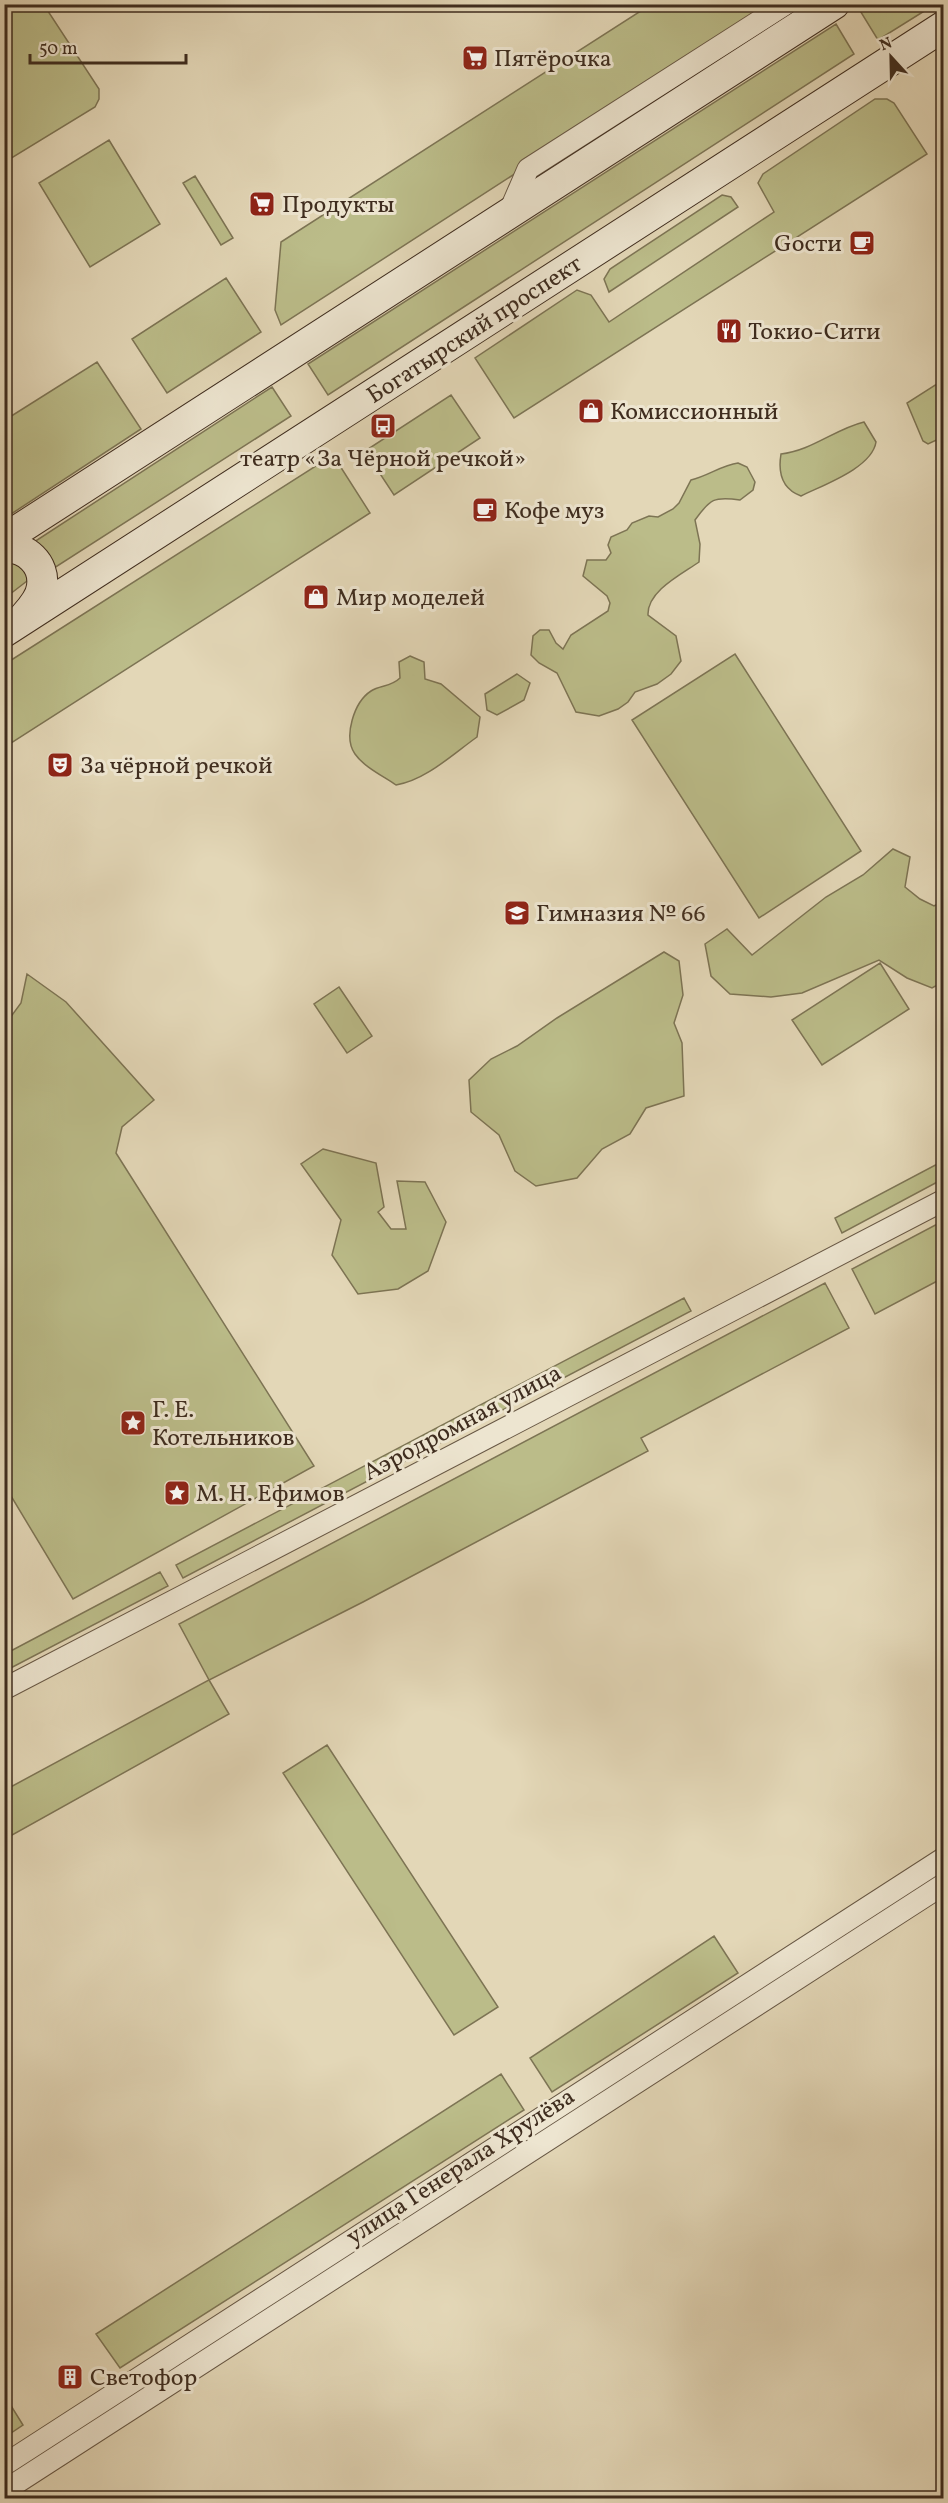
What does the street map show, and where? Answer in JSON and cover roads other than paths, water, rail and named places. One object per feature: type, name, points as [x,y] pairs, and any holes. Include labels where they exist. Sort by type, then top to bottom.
[{"type":"main road","points":[[4,539],[834,4]]},
{"type":"main road","name":"Богатырский проспект","points":[[12,628],[944,26]]},
{"type":"main road","points":[[4,548],[21,550],[31,556],[41,571],[42,587],[35,604],[12,628]]},
{"type":"street","points":[[507,216],[528,169],[786,4]]},
{"type":"street","name":"Аэродромная улица","points":[[4,1689],[944,1200]]},
{"type":"street","name":"улица Генерала Хрулёва","points":[[4,2465],[944,1858]]},
{"type":"street","name":"улица Генерала Хрулёва","points":[[4,2491],[944,1884]]},
{"type":"place","name":"Пятёрочка","points":[[475,58]]},
{"type":"place","name":"Продукты","points":[[262,204]]},
{"type":"place","name":"Gости","points":[[862,243]]},
{"type":"place","name":"Токио-Сити","points":[[729,331]]},
{"type":"place","name":"Комиссионный","points":[[591,411]]},
{"type":"place","name":"театр «За Чёрной речкой»","points":[[383,426]]},
{"type":"place","name":"Кофе муз","points":[[485,510]]},
{"type":"place","name":"Мир моделей","points":[[316,597]]},
{"type":"place","name":"За чёрной речкой","points":[[60,765]]},
{"type":"place","name":"Гимназия № 66","points":[[517,913]]},
{"type":"place","name":"Г. Е. Котельников","points":[[133,1423]]},
{"type":"place","name":"М. Н. Ефимов","points":[[177,1493]]},
{"type":"place","name":"Светофор","points":[[70,2377]]}]
